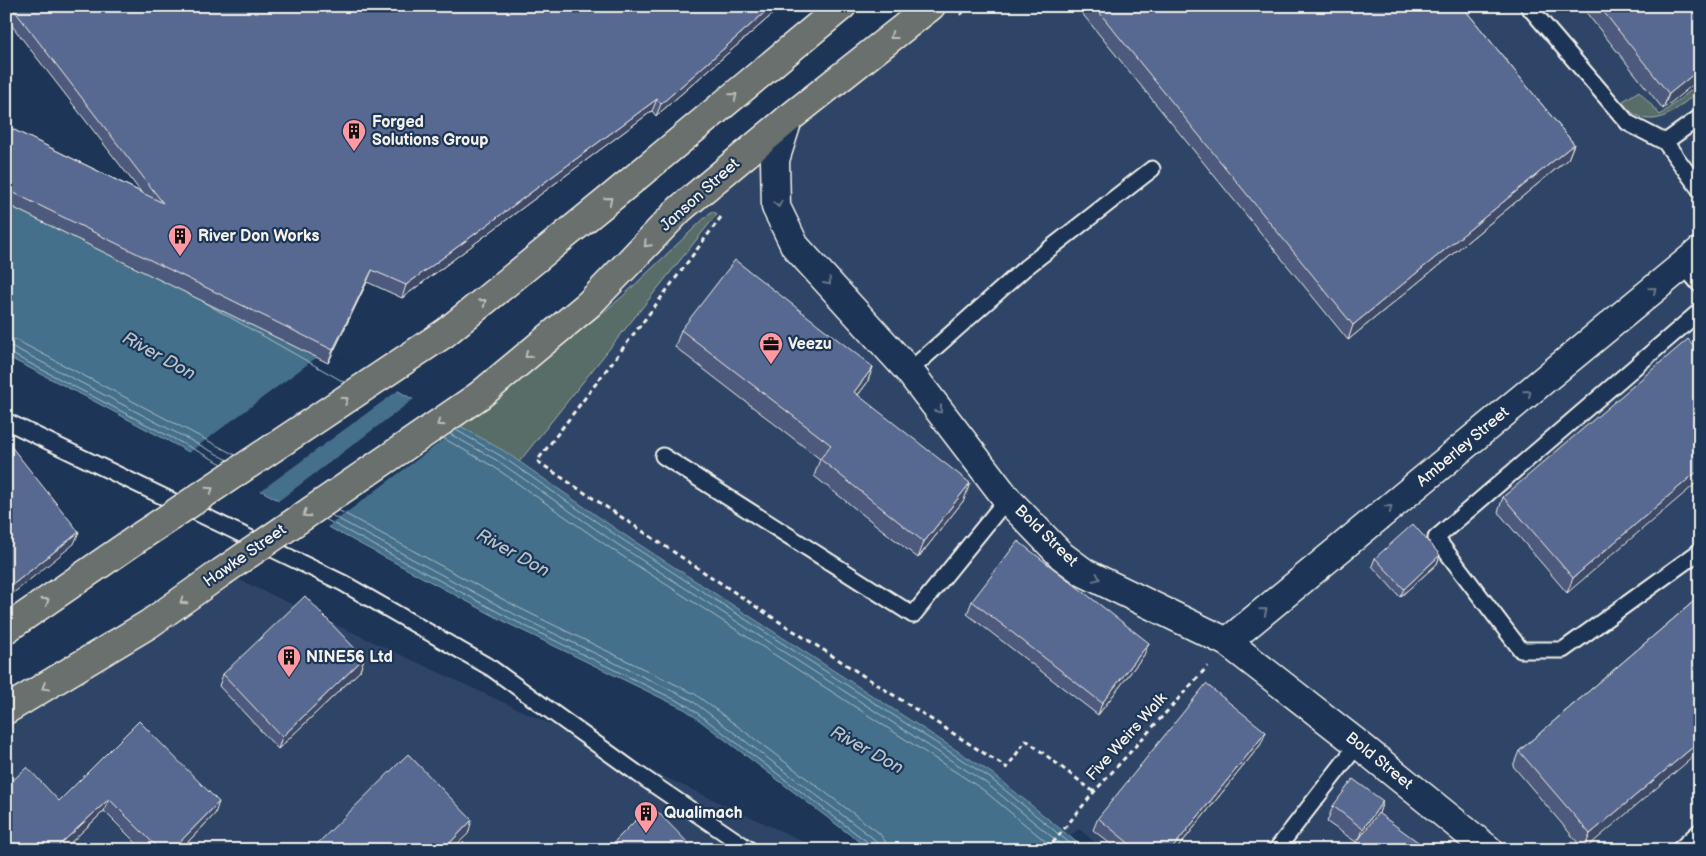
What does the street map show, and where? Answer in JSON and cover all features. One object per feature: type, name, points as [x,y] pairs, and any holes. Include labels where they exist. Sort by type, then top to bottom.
[{"type":"main road","points":[[6,629],[141,536],[445,333],[620,191],[842,6]]},
{"type":"main road","name":"Janson Street","points":[[480,395],[589,304],[680,209],[788,119],[931,6]]},
{"type":"main road","name":"Hawke Street","points":[[6,710],[149,624],[480,395]]},
{"type":"street","name":"Bold Street","points":[[788,119],[775,160],[776,207],[795,246],[909,371],[1007,499],[1062,556],[1085,572],[1227,642],[1358,744],[1489,850]]},
{"type":"street","name":"Amberley Street","points":[[1227,642],[1694,267]]},
{"type":"lane","points":[[1528,6],[1628,123],[1664,142],[1700,190]]},
{"type":"lane","points":[[1664,142],[1700,117]]},
{"type":"lane","points":[[909,371],[1025,268],[1152,169]]},
{"type":"lane","points":[[1700,311],[1436,538],[1521,650],[1563,650],[1700,551]]},
{"type":"lane","points":[[6,420],[343,583],[491,668],[638,774],[750,850]]},
{"type":"lane","points":[[663,456],[913,615],[1007,499]]},
{"type":"lane","points":[[1276,850],[1358,744]]},
{"type":"lane","points":[[1678,850],[1700,831]]},
{"type":"path","name":"Five Weirs Walk","points":[[1047,850],[1094,792],[1208,667],[1227,642]]},
{"type":"path","points":[[1007,768],[1026,740],[1094,792]]},
{"type":"shaded area","points":[[948,6],[1700,6],[1700,850],[1104,850],[1079,829],[1069,836],[993,774],[623,534],[504,451],[461,427],[498,397],[671,234],[796,127]]},
{"type":"shaded area","points":[[222,572],[822,850],[6,850],[6,710]]},
{"type":"green space","points":[[1700,83],[1700,89],[1678,108],[1671,113],[1654,119],[1645,119],[1636,115],[1620,103],[1639,91],[1660,115]]},
{"type":"green space","points":[[712,211],[717,214],[519,462],[461,427],[622,297]]},
{"type":"water","name":"River Don","points":[[6,184],[171,262],[504,451],[623,534],[993,774],[1086,850],[870,850],[686,710],[511,625],[92,400],[6,356]]},
{"type":"pier","points":[[328,349],[400,389],[259,492],[187,454]]},
{"type":"pier","points":[[415,398],[463,425],[326,528],[277,502]]},
{"type":"building","name":"Forged Solutions Group","points":[[11,6],[772,6],[661,104],[657,99],[406,285],[372,270],[333,350],[6,189],[6,126],[163,203]]},
{"type":"building","points":[[1094,6],[1462,6],[1574,144],[1353,325]]},
{"type":"building","points":[[1599,6],[1697,6],[1700,10],[1700,69],[1669,94]]},
{"type":"building","points":[[735,260],[873,367],[854,392],[970,483],[924,542],[820,459],[831,445],[681,330]]},
{"type":"building","points":[[1688,339],[1700,353],[1700,469],[1573,578],[1503,497]]},
{"type":"building","points":[[6,440],[79,532],[6,590]]},
{"type":"building","points":[[1413,524],[1440,555],[1404,589],[1375,558]]},
{"type":"building","points":[[1018,541],[1149,643],[1102,703],[972,601]]},
{"type":"building","name":"NINE56 Ltd","points":[[305,596],[364,658],[282,737],[223,674]]},
{"type":"building","points":[[1700,596],[1700,741],[1590,834],[1519,751]]},
{"type":"building","points":[[1206,684],[1266,732],[1171,850],[1137,850],[1098,818]]},
{"type":"building","points":[[139,721],[219,802],[172,850],[160,850],[109,799],[54,850],[6,850],[6,787],[27,767],[59,801]]},
{"type":"building","points":[[408,754],[472,820],[443,850],[311,850]]},
{"type":"building","points":[[1353,779],[1383,801],[1363,829],[1333,806]]},
{"type":"building","points":[[651,805],[695,850],[606,850]]},
{"type":"building","points":[[1378,813],[1425,847],[1423,850],[1351,850]]},
{"type":"place","name":"Forged Solutions Group","points":[[354,152]]},
{"type":"place","name":"River Don Works","points":[[180,257]]},
{"type":"place","name":"Veezu","points":[[771,365]]},
{"type":"place","name":"NINE56 Ltd","points":[[289,678]]},
{"type":"place","name":"Qualimach","points":[[646,834]]}]
